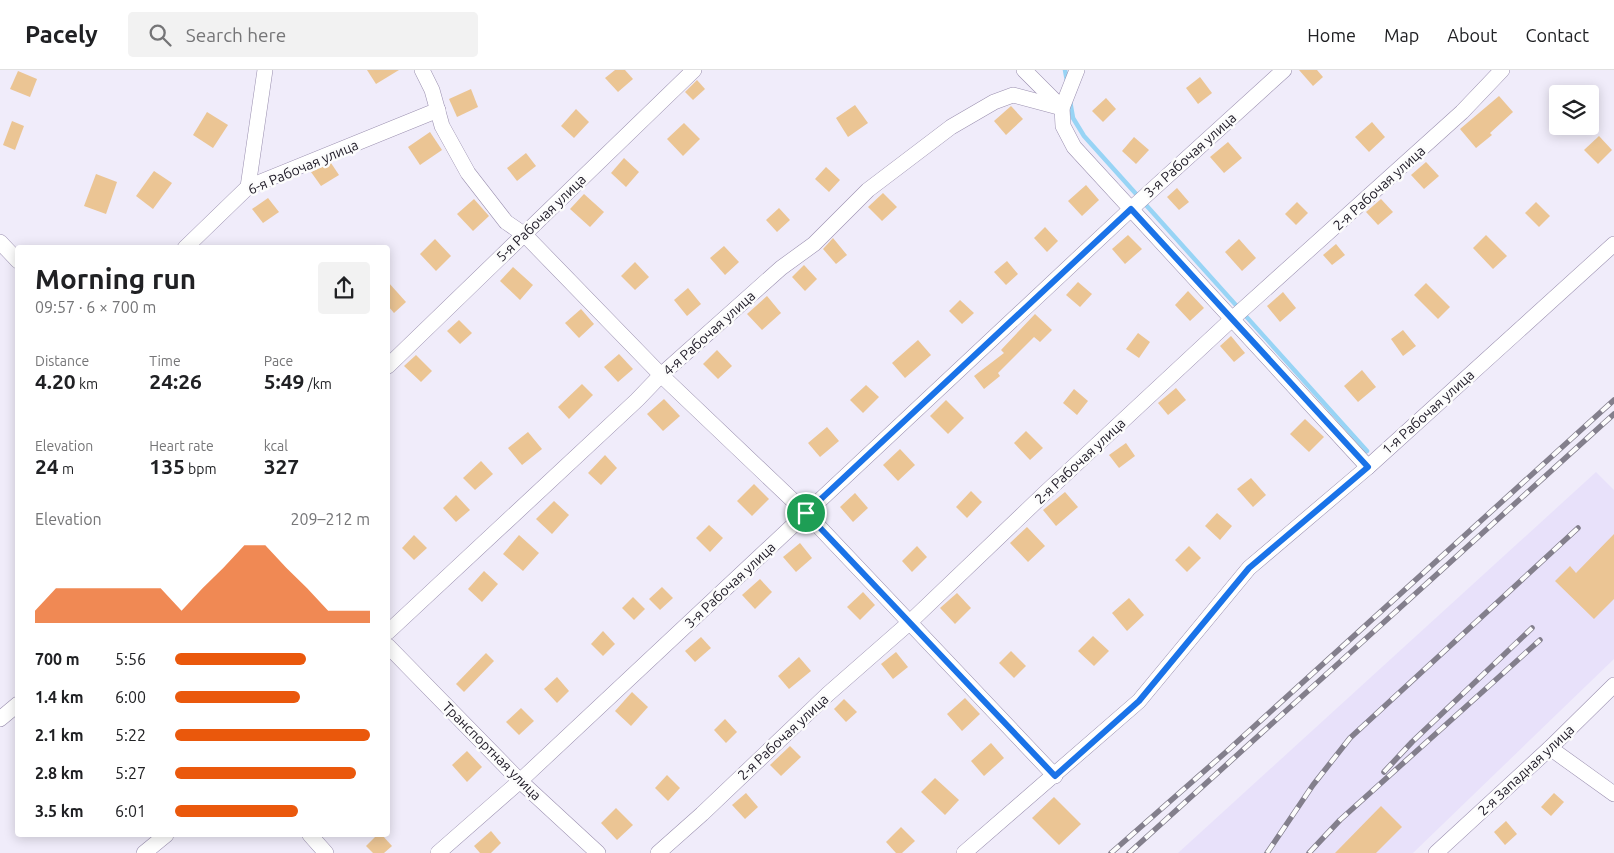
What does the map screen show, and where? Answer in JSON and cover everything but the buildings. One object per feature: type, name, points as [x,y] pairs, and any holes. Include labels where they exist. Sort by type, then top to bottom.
[{"type":"street","points":[[248,188],[265,70]]},
{"type":"street","points":[[422,70],[432,90],[442,126],[468,173],[506,222],[524,235],[661,375],[806,513],[1055,776]]},
{"type":"street","name":"5-я Рабочая улица","points":[[390,364],[694,70]]},
{"type":"street","points":[[1024,70],[1062,108]]},
{"type":"street","points":[[1077,70],[1062,108],[1063,126],[1074,147],[1368,467]]},
{"type":"street","name":"3-я Рабочая улица","points":[[438,853],[520,781],[1131,209],[1284,70]]},
{"type":"street","name":"2-я Рабочая улица","points":[[658,853],[702,814],[828,694],[909,623],[1231,320],[1462,112],[1502,70]]},
{"type":"street","name":"4-я Рабочая улица","points":[[390,630],[637,400],[661,375],[781,268],[814,244],[868,190],[951,127],[994,102],[1013,95],[1062,108]]},
{"type":"street","name":"6-я Рабочая улица","points":[[188,245],[248,188],[438,110]]},
{"type":"street","points":[[0,242],[15,257]]},
{"type":"street","name":"1-я Рабочая улица","points":[[964,853],[1055,776],[1139,701],[1249,568],[1368,467],[1614,244]]},
{"type":"street","name":"Транспортная улица","points":[[390,648],[520,781],[598,853]]},
{"type":"street","name":"2-я Западная улица","points":[[1436,853],[1614,686]]},
{"type":"street","points":[[0,719],[15,706]]},
{"type":"street","points":[[1550,748],[1614,794]]},
{"type":"street","points":[[144,853],[164,837]]},
{"type":"street","points":[[312,837],[326,853]]},
{"type":"shaded area","points":[[1596,472],[1614,490],[1614,659],[1413,853],[1178,853]]},
{"type":"waterway","points":[[1065,70],[1067,81]]},
{"type":"waterway","points":[[1070,101],[1073,118],[1084,136],[1367,451]]},
{"type":"railway","points":[[1111,853],[1226,752],[1614,400]]},
{"type":"railway","points":[[1129,853],[1614,414]]},
{"type":"railway","points":[[1267,853],[1313,785],[1350,738],[1578,528]]},
{"type":"railway","points":[[1384,772],[1412,742],[1532,628]]},
{"type":"railway","points":[[1309,853],[1340,820],[1540,640]]},
{"type":"route","points":[[1131,209],[1368,467],[1249,568],[1139,701],[1055,776],[806,513],[1131,209]]}]
